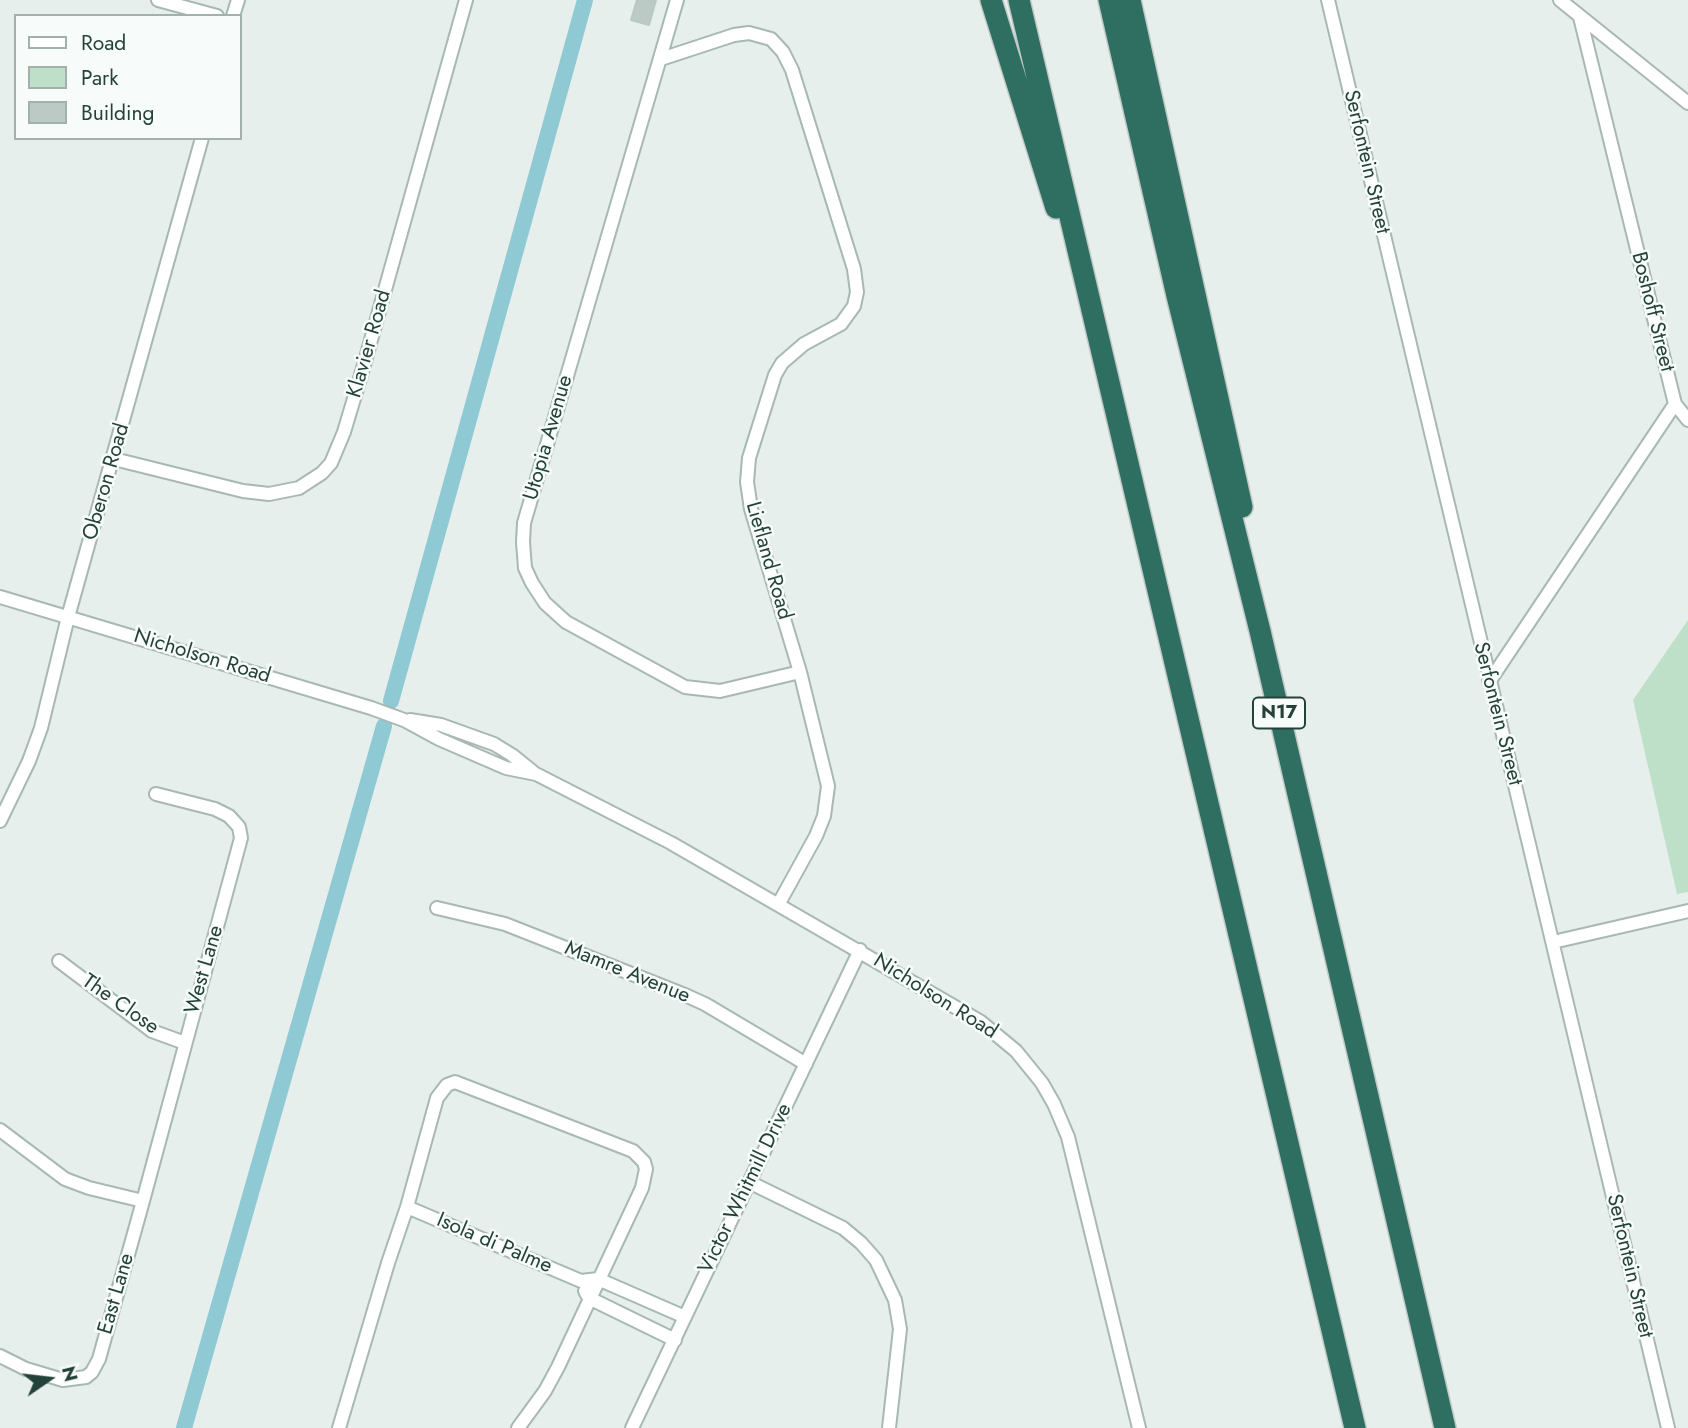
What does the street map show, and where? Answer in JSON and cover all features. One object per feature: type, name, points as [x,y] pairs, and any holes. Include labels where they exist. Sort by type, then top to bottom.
[{"type":"highway","points":[[991,0],[1105,363]]},
{"type":"highway","points":[[1019,0],[1355,1428]]},
{"type":"highway","name":"N17","points":[[1109,0],[1186,336],[1260,631],[1445,1428]]},
{"type":"highway","points":[[1130,0],[1236,475],[1260,600],[1260,631]]},
{"type":"street","points":[[158,0],[210,14]]},
{"type":"street","name":"Klavier Road","points":[[114,459],[243,491],[269,494],[299,488],[322,473],[331,463],[344,432],[364,365],[466,0]]},
{"type":"street","name":"Utopia Avenue","points":[[677,0],[524,523],[525,568],[545,603],[566,622],[685,687],[720,691],[800,672]]},
{"type":"street","name":"Serfontein Street","points":[[1328,0],[1668,1428]]},
{"type":"street","points":[[1560,0],[1688,103]]},
{"type":"street","name":"Boshoff Street","points":[[1580,17],[1675,404]]},
{"type":"street","name":"Liefland Road","points":[[661,59],[734,35],[749,33],[771,39],[783,52],[792,70],[855,269],[855,306],[841,324],[804,344],[782,363],[775,375],[749,458],[747,482],[751,509],[800,672],[824,766],[828,801],[816,836],[778,905]]},
{"type":"street","name":"Oberon Road","points":[[0,821],[29,761],[41,728],[68,617],[201,140]]},
{"type":"street","points":[[1489,682],[1675,404],[1688,420]]},
{"type":"street","name":"Nicholson Road","points":[[0,597],[404,720],[441,725],[494,744],[536,774],[630,820],[860,950],[973,1017],[1001,1037],[1028,1065],[1054,1104],[1068,1137],[1139,1428]]},
{"type":"street","name":"West Lane","points":[[143,1201],[242,838],[239,827],[229,816],[215,809],[156,794]]},
{"type":"street","name":"Mamre Avenue","points":[[437,908],[505,924],[685,995],[806,1064]]},
{"type":"street","points":[[1553,942],[1688,911]]},
{"type":"street","name":"Victor Whitmill Drive","points":[[632,1428],[860,950]]},
{"type":"street","name":"The Close","points":[[59,961],[152,1031],[185,1043]]},
{"type":"street","points":[[339,1428],[388,1263],[408,1208],[437,1098],[447,1085],[455,1082],[633,1151],[644,1162],[645,1179],[642,1188],[545,1391],[518,1428]]},
{"type":"street","points":[[0,1130],[65,1179],[89,1188],[143,1201]]},
{"type":"street","points":[[749,1182],[843,1228],[861,1242],[876,1260],[895,1300],[900,1329],[889,1428]]},
{"type":"street","name":"East Lane","points":[[0,1356],[26,1369],[63,1380],[86,1377],[92,1372],[99,1359],[143,1201]]},
{"type":"street","name":"Isola di Palme","points":[[408,1208],[581,1281],[598,1279]]},
{"type":"street","points":[[598,1279],[685,1317]]},
{"type":"street","points":[[581,1281],[589,1298],[675,1340]]},
{"type":"green space","points":[[1688,620],[1688,892],[1677,894],[1633,700]]},
{"type":"building","points":[[637,0],[656,0],[649,25],[631,20]]},
{"type":"waterway","points":[[391,701],[585,0]]},
{"type":"waterway","points":[[184,1428],[384,726]]}]
